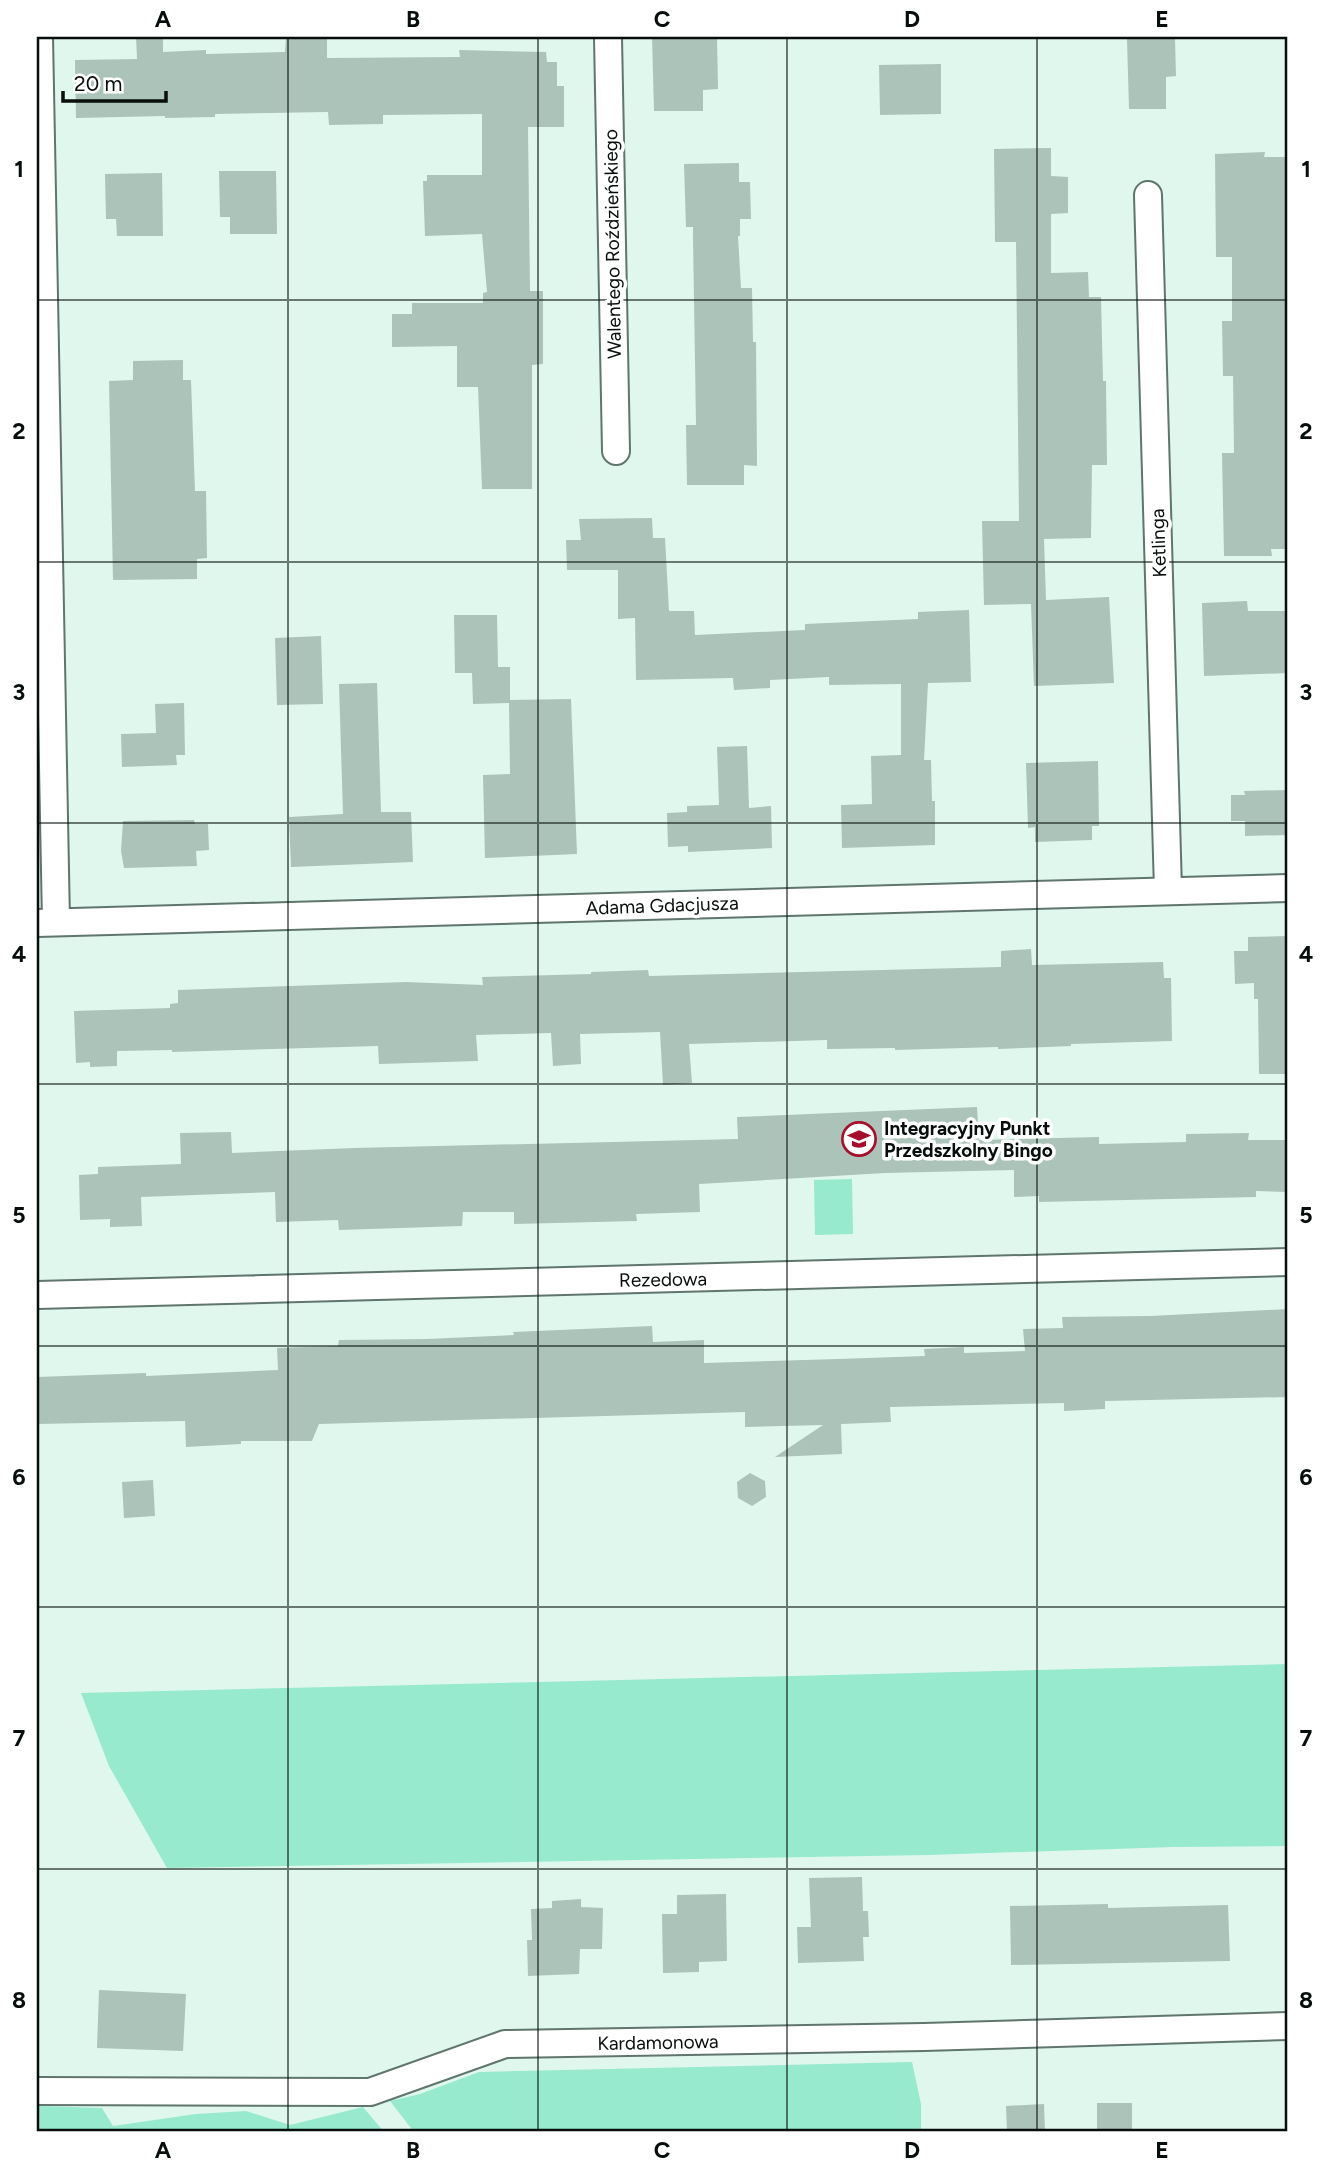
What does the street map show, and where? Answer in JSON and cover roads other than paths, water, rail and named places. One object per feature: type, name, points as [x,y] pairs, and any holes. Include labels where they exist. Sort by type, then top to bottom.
[{"type":"street","points":[[39,37],[46,923]]},
{"type":"street","name":"Walentego Roździeńskiego","points":[[608,37],[616,451]]},
{"type":"street","name":"Ketlinga","points":[[1148,195],[1168,890]]},
{"type":"street","name":"Adama Gdacjusza","points":[[46,923],[1288,888]]},
{"type":"street","name":"Rezedowa","points":[[37,1295],[1288,1262]]},
{"type":"street","name":"Kardamonowa","points":[[37,2091],[370,2092],[505,2044],[924,2037],[1288,2026]]},
{"type":"place","name":"Integracyjny Punkt Przedszkolny Bingo","points":[[859,1139]]}]
